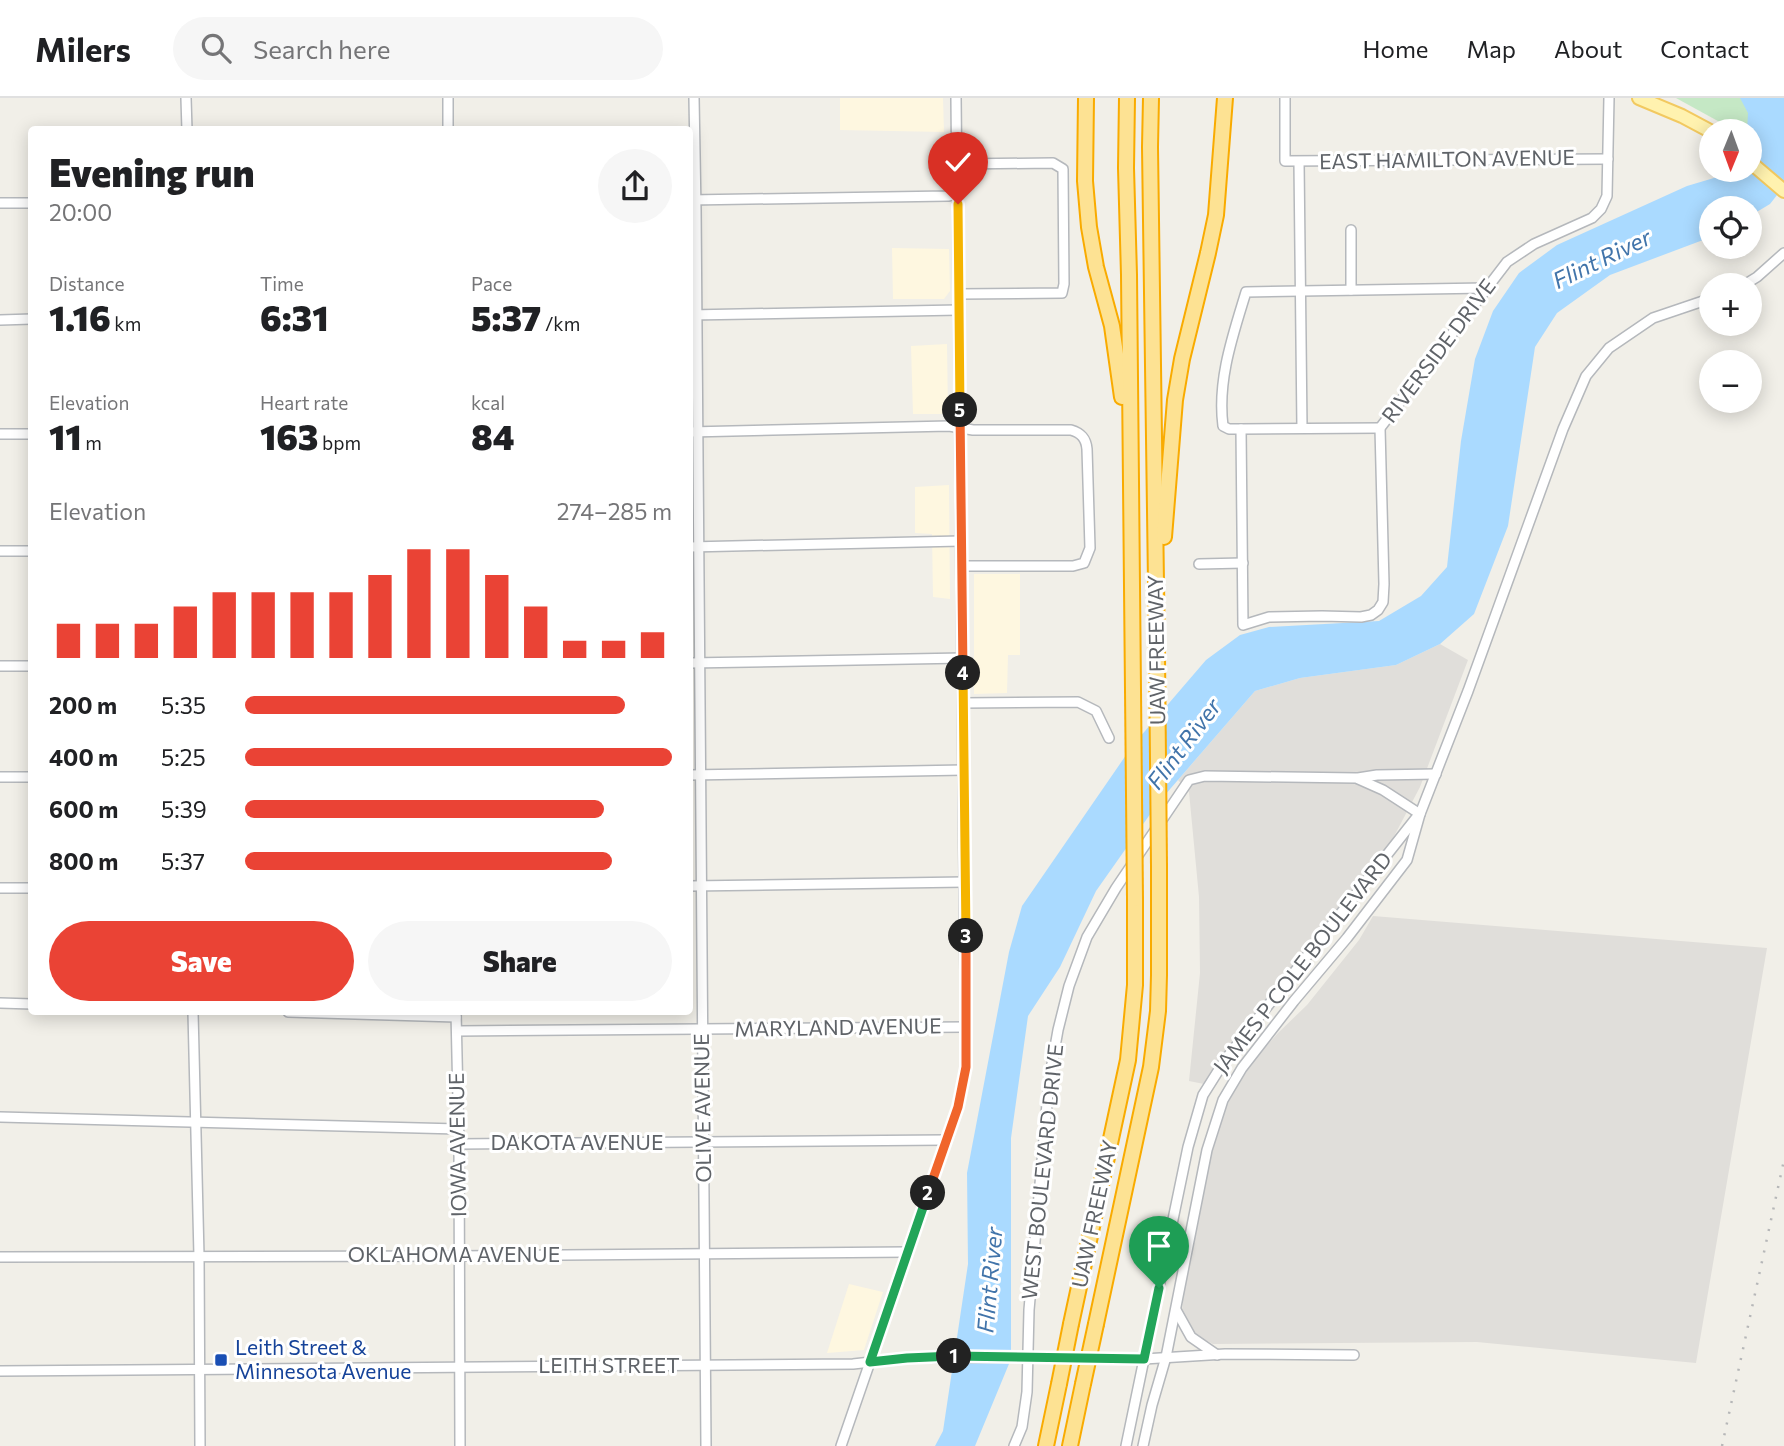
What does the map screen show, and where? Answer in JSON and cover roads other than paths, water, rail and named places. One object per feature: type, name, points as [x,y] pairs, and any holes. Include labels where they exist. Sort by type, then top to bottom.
[{"type":"highway","points":[[1086,98],[1085,181],[1089,227],[1096,267],[1112,326],[1130,461]]},
{"type":"highway","name":"UAW FREEWAY","points":[[1045,1446],[1128,1060],[1135,985],[1126,98]]},
{"type":"highway","name":"UAW FREEWAY","points":[[1070,1446],[1151,1067],[1158,1011],[1159,866],[1151,98]]},
{"type":"highway","points":[[1157,633],[1175,400],[1216,215],[1225,98]]},
{"type":"main road","points":[[1639,98],[1699,125]]},
{"type":"main road","points":[[1762,172],[1784,191]]},
{"type":"street","points":[[186,98],[187,126]]},
{"type":"street","points":[[448,98],[448,126]]},
{"type":"street","name":"OLIVE AVENUE","points":[[694,98],[694,663],[701,775],[706,1446]]},
{"type":"street","points":[[841,1446],[946,1140],[963,1087],[966,1067],[956,98]]},
{"type":"street","name":"EAST HAMILTON AVENUE","points":[[1285,98],[1285,161],[1608,159]]},
{"type":"street","name":"RIVERSIDE DRIVE","points":[[1243,562],[1243,625],[1269,617],[1361,617],[1378,610],[1383,602],[1384,584],[1380,428],[1507,262],[1534,244],[1592,218],[1601,209],[1607,196],[1609,98]]},
{"type":"street","points":[[1299,162],[1302,428]]},
{"type":"street","points":[[958,164],[1054,163],[1063,169],[1064,284],[1062,293],[959,294]]},
{"type":"street","points":[[693,200],[958,194]]},
{"type":"street","points":[[0,203],[28,203]]},
{"type":"street","points":[[1351,230],[1352,290]]},
{"type":"street","points":[[1762,273],[1784,253]]},
{"type":"street","points":[[1380,428],[1229,429],[1223,426],[1221,407],[1225,370],[1246,292],[1486,288]]},
{"type":"street","name":"JAMES P COLE BOULEVARD","points":[[1143,1446],[1166,1357],[1207,1150],[1223,1100],[1242,1068],[1407,860],[1420,814],[1468,691],[1563,429],[1586,376],[1609,348],[1653,318],[1699,302]]},
{"type":"street","points":[[693,315],[959,310]]},
{"type":"street","points":[[0,320],[28,320]]},
{"type":"street","points":[[693,432],[949,426],[973,430],[1078,432],[1087,442],[1090,548],[1084,563],[1073,566],[961,566]]},
{"type":"street","points":[[1199,564],[1243,562],[1241,429]]},
{"type":"street","points":[[0,434],[28,434]]},
{"type":"street","points":[[694,547],[961,541]]},
{"type":"street","points":[[0,551],[28,551]]},
{"type":"street","points":[[694,663],[963,658]]},
{"type":"street","points":[[0,666],[28,666]]},
{"type":"street","points":[[963,703],[1078,702],[1096,711],[1109,738]]},
{"type":"street","points":[[693,775],[964,770]]},
{"type":"street","points":[[1356,778],[1436,774]]},
{"type":"street","name":"WEST BOULEVARD DRIVE","points":[[1014,1446],[1022,1427],[1027,1392],[1029,1310],[1049,1081],[1069,986],[1087,937],[1116,888],[1189,780],[1205,776],[1356,778]]},
{"type":"street","points":[[0,777],[28,777]]},
{"type":"street","points":[[1356,778],[1383,790],[1420,814]]},
{"type":"street","name":"JAMES P COLE BOULEVARD","points":[[1126,1446],[1188,1147],[1203,1095],[1225,1060],[1420,814]]},
{"type":"street","points":[[693,886],[965,882]]},
{"type":"street","points":[[0,888],[28,888]]},
{"type":"street","points":[[0,1003],[28,1004]]},
{"type":"street","points":[[193,1015],[197,1122],[200,1446]]},
{"type":"street","name":"IOWA AVENUE","points":[[456,1015],[460,1446]]},
{"type":"street","name":"MARYLAND AVENUE","points":[[457,1031],[967,1027]]},
{"type":"street","points":[[0,1116],[458,1129]]},
{"type":"street","name":"DAKOTA AVENUE","points":[[459,1144],[946,1140]]},
{"type":"street","name":"OKLAHOMA AVENUE","points":[[0,1257],[908,1252]]},
{"type":"street","points":[[1175,1310],[1191,1337],[1217,1355]]},
{"type":"street","name":"LEITH STREET","points":[[0,1371],[853,1364],[907,1358],[1144,1359],[1217,1355],[1353,1355]]},
{"type":"water","name":"Flint River","points":[[1740,98],[1784,98],[1784,186],[1770,204],[1762,209],[1762,196],[1699,196],[1699,242],[1610,275],[1557,313],[1535,347],[1508,526],[1474,614],[1440,644],[1396,665],[1300,678],[1255,691],[1158,803],[1096,891],[1060,967],[1028,1016],[1011,1138],[1011,1359],[975,1446],[935,1446],[943,1431],[968,1264],[967,1173],[1009,952],[1022,906],[1133,745],[1206,660],[1240,635],[1269,627],[1379,621],[1421,596],[1447,567],[1461,441],[1475,359],[1493,311],[1519,273],[1557,245],[1687,186],[1700,182],[1762,182],[1762,119],[1748,119],[1748,113]]},
{"type":"railway","points":[[1722,1446],[1784,1160]]},
{"type":"place","name":"Leith Street & Minnesota Avenue","points":[[221,1360]]}]
